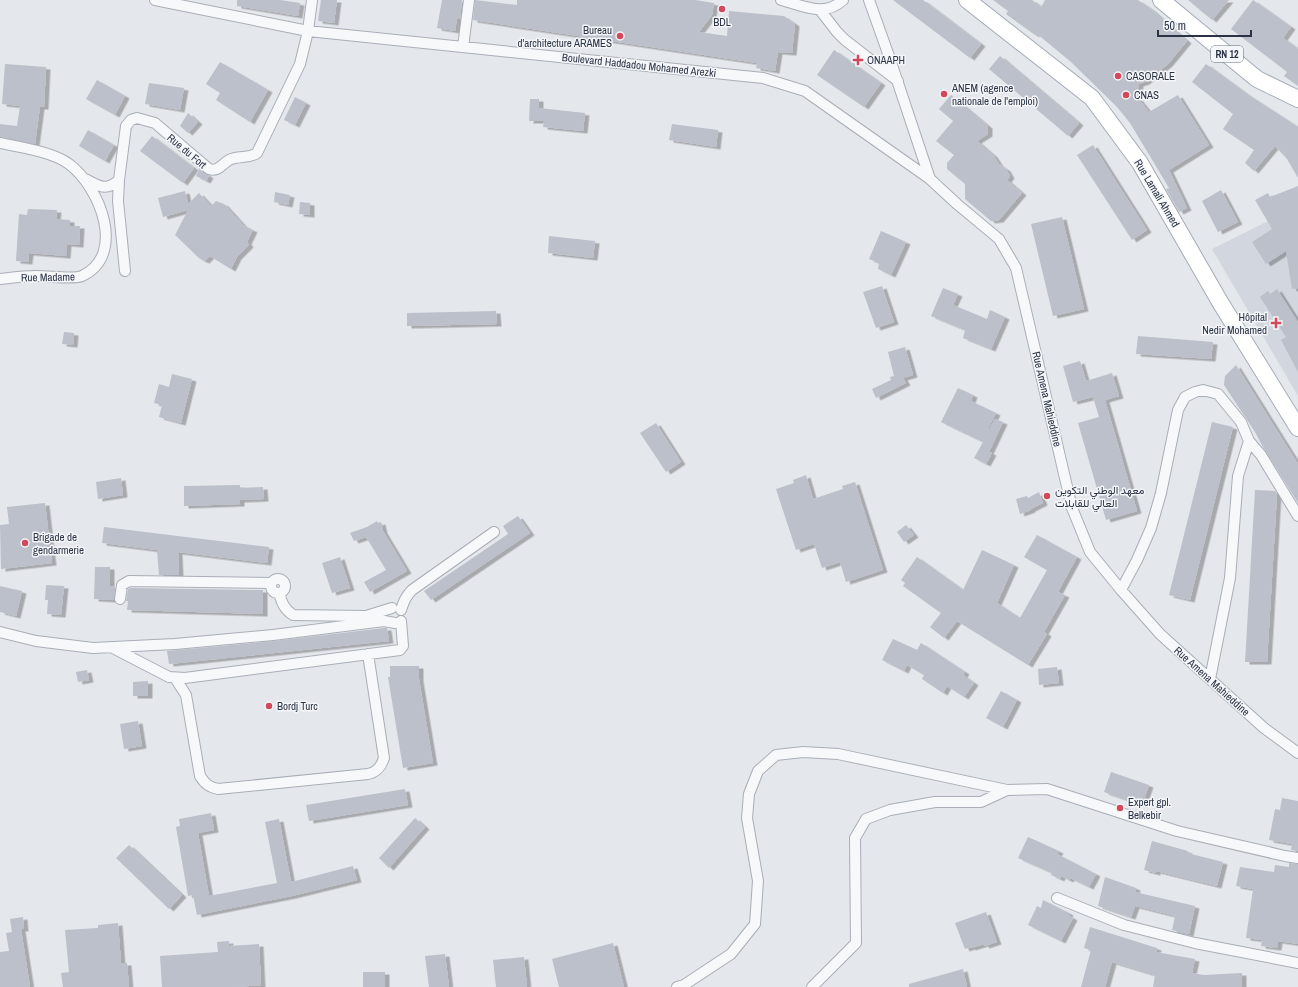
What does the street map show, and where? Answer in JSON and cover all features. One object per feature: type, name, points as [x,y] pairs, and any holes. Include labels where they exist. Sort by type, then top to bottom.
[{"type":"main road","name":"Rue Lamali Ahmed","points":[[967,0],[1092,98],[1140,163],[1220,302],[1298,428]]},
{"type":"main road","name":"RN 12","points":[[1161,0],[1257,79],[1298,99]]},
{"type":"street","name":"Boulevard Haddadou Mohamed Arezki","points":[[155,0],[177,2],[308,31],[763,78],[804,91],[930,179]]},
{"type":"street","points":[[308,31],[312,0]]},
{"type":"street","points":[[463,47],[469,0]]},
{"type":"street","points":[[781,0],[820,10],[827,9],[841,2]]},
{"type":"street","name":"Rue Amena Mahieddine","points":[[869,0],[898,81],[930,179],[999,239],[1016,268],[1072,508],[1090,552],[1160,634],[1264,728],[1298,753]]},
{"type":"street","points":[[835,29],[832,15],[835,8],[841,2]]},
{"type":"street","points":[[820,10],[845,40],[898,81]]},
{"type":"street","name":"Rue du Fort","points":[[119,180],[126,126],[131,120],[137,118],[155,123],[209,169],[218,169],[230,160],[253,156],[257,153],[300,64],[308,31]]},
{"type":"street","name":"Rue Madame","points":[[0,143],[22,147],[60,158],[70,164],[85,179],[95,194],[104,222],[106,236],[105,248],[95,268],[80,278],[34,276],[0,278]]},
{"type":"street","points":[[85,179],[106,188],[110,187],[119,180]]},
{"type":"street","points":[[119,180],[118,201],[125,271]]},
{"type":"street","points":[[1121,590],[1137,560],[1151,528],[1161,493],[1178,410],[1186,397],[1195,392],[1203,390],[1218,394],[1241,422],[1249,441],[1261,455],[1298,516]]},
{"type":"street","points":[[1210,679],[1230,578],[1238,476],[1249,441]]},
{"type":"street","points":[[397,609],[404,616],[398,622],[390,622],[388,612],[397,609],[412,590],[494,532]]},
{"type":"street","points":[[120,599],[122,585],[129,581],[271,583],[271,590],[279,593],[282,604],[287,611],[293,615],[366,616],[397,609]]},
{"type":"street","points":[[0,632],[36,641],[93,648],[175,644],[273,635],[378,622],[398,622]]},
{"type":"street","points":[[111,647],[169,677],[185,678],[400,650],[403,646],[398,622]]},
{"type":"street","points":[[175,678],[186,695],[200,776],[204,783],[211,788],[218,789],[368,774],[374,773],[379,768],[384,758],[368,654]]},
{"type":"street","points":[[677,987],[684,985],[731,954],[754,924],[758,881],[747,818],[749,794],[758,771],[776,755],[803,752],[838,754],[1007,790],[1047,789],[1177,831],[1298,858]]},
{"type":"street","points":[[812,987],[856,943],[855,838],[866,819],[890,810],[935,802],[981,802],[1007,790]]},
{"type":"street","points":[[1057,898],[1124,925],[1196,943],[1298,963]]},
{"type":"shaded area","name":"Hôpital Nedir Mohamed","points":[[1298,206],[1298,396],[1212,249]]},
{"type":"building","points":[[237,0],[280,0],[300,3],[298,16],[237,6]]},
{"type":"building","points":[[321,0],[337,0],[334,23],[318,21]]},
{"type":"building","points":[[442,0],[462,0],[460,19],[457,18],[455,31],[437,28]]},
{"type":"building","points":[[475,0],[517,5],[517,0],[695,0],[714,3],[712,15],[699,32],[727,36],[729,11],[784,16],[795,24],[792,53],[778,52],[775,71],[756,68],[757,63],[473,20]]},
{"type":"building","points":[[893,0],[923,0],[981,44],[970,58]]},
{"type":"building","points":[[993,0],[1032,0],[1041,7],[1045,0],[1138,0],[1151,9],[1187,41],[1168,64],[1145,82],[1139,84],[1137,97],[1149,112],[1178,95],[1209,145],[1169,170],[1187,208],[1179,212],[1166,189],[1169,188],[1130,123],[1117,107],[1071,62],[1036,33],[1035,35],[1006,14],[1008,11]]},
{"type":"building","points":[[1188,0],[1229,0],[1212,20]]},
{"type":"building","points":[[1253,0],[1291,27],[1283,38],[1298,49],[1298,86],[1284,76],[1287,72],[1231,29]]},
{"type":"building","points":[[834,50],[881,83],[864,107],[817,75]]},
{"type":"building","points":[[1000,56],[1079,123],[1068,136],[989,69]]},
{"type":"building","points":[[220,62],[268,90],[250,122],[216,100],[220,93],[206,84]]},
{"type":"building","points":[[5,64],[46,67],[44,107],[40,107],[35,144],[0,137],[0,124],[17,126],[20,106],[2,104]]},
{"type":"building","points":[[1206,64],[1247,94],[1298,127],[1298,178],[1287,159],[1275,146],[1254,171],[1245,163],[1254,150],[1223,129],[1233,114],[1192,82]]},
{"type":"building","points":[[97,80],[125,96],[115,115],[86,99]]},
{"type":"building","points":[[149,83],[184,88],[180,110],[145,104]]},
{"type":"building","points":[[951,95],[988,126],[988,134],[977,141],[993,155],[999,164],[1006,169],[1010,176],[1007,180],[1022,193],[999,220],[991,221],[965,199],[965,184],[947,169],[947,163],[954,155],[936,141],[953,121],[939,109]]},
{"type":"building","points":[[295,97],[306,103],[295,125],[284,120]]},
{"type":"building","points":[[530,99],[539,99],[539,108],[585,113],[583,131],[543,127],[544,121],[529,121]]},
{"type":"building","points":[[188,113],[198,122],[188,133],[180,126]]},
{"type":"building","points":[[672,124],[718,130],[716,147],[669,140]]},
{"type":"building","points":[[88,130],[114,145],[105,161],[79,146]]},
{"type":"building","points":[[152,136],[194,168],[183,183],[140,151]]},
{"type":"building","points":[[1093,145],[1147,230],[1132,240],[1077,155]]},
{"type":"building","points":[[199,169],[209,176],[206,181],[196,176]]},
{"type":"building","points":[[1298,186],[1298,288],[1292,289],[1286,251],[1266,264],[1252,242],[1272,229],[1255,200],[1268,193],[1270,197]]},
{"type":"building","points":[[1221,190],[1238,222],[1218,232],[1202,201]]},
{"type":"building","points":[[185,191],[188,204],[199,193],[211,206],[216,201],[224,204],[243,225],[253,230],[247,242],[249,245],[237,257],[231,269],[210,256],[205,261],[200,259],[175,235],[188,210],[163,217],[158,198]]},
{"type":"building","points":[[275,192],[290,195],[288,205],[274,202]]},
{"type":"building","points":[[300,202],[310,203],[310,215],[299,214]]},
{"type":"building","points":[[28,209],[57,210],[56,219],[70,220],[70,226],[80,226],[79,245],[67,244],[66,256],[29,253],[28,262],[16,261],[19,214],[27,215]]},
{"type":"building","points":[[1062,217],[1084,309],[1053,316],[1031,224]]},
{"type":"building","points":[[881,231],[906,242],[891,275],[878,269],[879,263],[869,259]]},
{"type":"building","points":[[549,236],[595,241],[593,258],[548,253]]},
{"type":"building","points":[[882,286],[894,322],[876,328],[863,292]]},
{"type":"building","points":[[943,288],[958,294],[953,305],[987,319],[990,310],[1005,317],[991,349],[963,338],[965,330],[931,316]]},
{"type":"building","points":[[1277,289],[1298,322],[1298,372],[1281,340],[1286,337],[1260,297],[1268,291],[1270,294]]},
{"type":"building","points":[[496,311],[497,324],[407,326],[407,313]]},
{"type":"building","points":[[64,332],[74,333],[73,345],[62,344]]},
{"type":"building","points":[[1138,336],[1213,342],[1211,359],[1136,354]]},
{"type":"building","points":[[905,347],[913,375],[903,378],[906,383],[876,398],[872,389],[891,380],[890,377],[894,376],[888,352]]},
{"type":"building","points":[[1080,361],[1086,381],[1112,373],[1119,396],[1105,400],[1137,511],[1106,520],[1078,423],[1099,417],[1093,397],[1073,402],[1063,366]]},
{"type":"building","points":[[1236,365],[1298,464],[1298,503],[1255,432],[1224,385],[1225,376]]},
{"type":"building","points":[[172,374],[192,379],[181,423],[159,417],[162,405],[154,403],[159,384],[169,387]]},
{"type":"building","points":[[958,388],[973,395],[971,401],[996,413],[988,429],[989,430],[995,419],[1003,422],[989,452],[992,453],[986,464],[974,458],[983,442],[941,422]]},
{"type":"building","points":[[1212,422],[1233,427],[1190,600],[1169,595]]},
{"type":"building","points":[[656,423],[681,462],[666,472],[640,433]]},
{"type":"building","points":[[806,475],[813,499],[843,489],[842,486],[855,482],[883,570],[846,582],[840,562],[822,568],[814,544],[796,550],[776,489],[794,483],[793,480]]},
{"type":"building","points":[[121,478],[123,495],[98,499],[96,482]]},
{"type":"building","points":[[240,485],[240,488],[263,487],[264,499],[240,500],[240,504],[184,506],[184,486]]},
{"type":"building","points":[[1255,490],[1275,491],[1277,494],[1267,662],[1245,662]]},
{"type":"building","points":[[1039,492],[1043,503],[1020,514],[1016,499],[1027,496],[1028,498]]},
{"type":"building","name":"Brigade de gendarmerie","points":[[45,503],[52,563],[1,569],[0,525],[9,524],[7,507]]},
{"type":"building","points":[[518,516],[530,533],[431,600],[424,591],[508,534],[503,526]]},
{"type":"building","points":[[377,521],[378,523],[381,522],[383,531],[407,571],[370,592],[364,582],[386,570],[366,537],[354,541],[350,533],[367,527]]},
{"type":"building","points":[[906,525],[914,535],[904,542],[897,532]]},
{"type":"building","points":[[104,527],[269,547],[267,563],[178,552],[179,575],[159,575],[157,550],[102,543]]},
{"type":"building","points":[[1037,535],[1077,557],[1058,592],[1065,595],[1044,632],[1047,634],[1028,665],[957,621],[944,638],[930,627],[941,613],[903,586],[905,583],[901,580],[917,557],[963,590],[982,550],[1014,565],[997,603],[1020,618],[1047,570],[1024,557]]},
{"type":"building","points":[[340,557],[350,588],[332,593],[322,563]]},
{"type":"building","points":[[95,567],[110,567],[110,586],[115,587],[114,600],[94,599]]},
{"type":"building","points":[[46,585],[64,586],[61,615],[47,614],[48,600],[45,600]]},
{"type":"building","points":[[0,586],[22,591],[16,616],[0,612]]},
{"type":"building","points":[[128,589],[263,590],[263,614],[127,610],[128,601],[126,601]]},
{"type":"building","points":[[387,628],[389,641],[169,664],[167,651],[274,641]]},
{"type":"building","points":[[893,639],[917,650],[921,643],[965,672],[963,675],[974,683],[964,697],[947,686],[943,693],[922,679],[924,675],[907,665],[904,671],[882,660]]},
{"type":"building","points":[[390,666],[419,666],[419,679],[433,763],[403,768],[388,677],[390,677]]},
{"type":"building","points":[[1057,667],[1059,683],[1039,685],[1038,669]]},
{"type":"building","points":[[87,670],[89,680],[78,682],[76,672]]},
{"type":"building","points":[[148,681],[148,696],[133,696],[133,682]]},
{"type":"building","points":[[1001,691],[1017,700],[1003,727],[986,718]]},
{"type":"building","points":[[138,721],[142,746],[124,749],[120,724]]},
{"type":"building","points":[[1111,772],[1149,785],[1142,805],[1104,792]]},
{"type":"building","points":[[405,789],[408,805],[309,821],[306,805]]},
{"type":"building","points":[[1282,798],[1298,801],[1298,851],[1291,850],[1292,844],[1269,840],[1275,809],[1280,810]]},
{"type":"building","points":[[211,813],[214,830],[198,833],[209,896],[277,883],[265,822],[279,819],[291,882],[353,866],[357,880],[292,896],[197,915],[193,895],[188,896],[176,827],[180,826],[179,819]]},
{"type":"building","points":[[415,818],[425,827],[389,868],[379,858]]},
{"type":"building","points":[[1028,837],[1059,851],[1057,854],[1096,874],[1089,887],[1070,878],[1069,880],[1061,876],[1060,879],[1051,875],[1052,873],[1018,858]]},
{"type":"building","points":[[1152,841],[1188,851],[1187,853],[1223,862],[1217,886],[1156,871],[1156,873],[1144,870]]},
{"type":"building","points":[[129,845],[182,895],[169,909],[116,858]]},
{"type":"building","points":[[1289,863],[1298,864],[1298,944],[1278,941],[1277,948],[1261,946],[1262,940],[1246,938],[1253,889],[1236,886],[1240,867],[1274,872],[1275,865],[1289,867]]},
{"type":"building","points":[[1105,877],[1136,888],[1135,892],[1195,906],[1189,934],[1172,930],[1175,916],[1135,906],[1131,917],[1098,906]]},
{"type":"building","points":[[1043,900],[1069,913],[1068,915],[1073,918],[1061,941],[1028,925],[1037,906],[1041,908]]},
{"type":"building","points":[[986,912],[997,942],[985,946],[984,944],[965,949],[955,923]]},
{"type":"building","points":[[23,917],[24,929],[21,929],[30,987],[0,987],[0,952],[9,951],[6,933],[12,932],[10,919]]},
{"type":"building","points":[[118,923],[121,963],[127,963],[129,987],[63,987],[61,973],[69,972],[65,930],[98,928],[98,925]]},
{"type":"building","points":[[1090,927],[1157,948],[1156,952],[1195,959],[1192,973],[1204,975],[1242,973],[1242,987],[1153,987],[1155,975],[1112,962],[1105,987],[1081,987],[1091,950],[1084,948]]},
{"type":"building","points":[[229,941],[229,946],[259,944],[261,985],[235,987],[162,987],[160,956],[218,952],[217,942]]},
{"type":"building","points":[[613,943],[624,987],[559,987],[552,959]]},
{"type":"building","points":[[445,954],[449,987],[429,987],[425,956]]},
{"type":"building","points":[[524,957],[527,987],[496,987],[493,960]]},
{"type":"building","points":[[963,969],[967,987],[909,987],[909,984]]},
{"type":"building","points":[[363,972],[385,972],[385,987],[363,987]]},
{"type":"place","name":"BDL","points":[[722,9]]},
{"type":"place","name":"Bureau d'architecture ARAMES","points":[[620,36]]},
{"type":"place","name":"ONAAPH","points":[[858,60]]},
{"type":"place","name":"CASORALE","points":[[1118,76]]},
{"type":"place","name":"ANEM (agence nationale de l'emploi)","points":[[944,94]]},
{"type":"place","name":"CNAS","points":[[1126,95]]},
{"type":"place","name":"Hôpital Nedir Mohamed","points":[[1276,323]]},
{"type":"place","name":"معهد الوطني التكوين العالي للقابلات","points":[[1047,496]]},
{"type":"place","name":"Brigade de gendarmerie","points":[[25,543]]},
{"type":"place","name":"Bordj Turc","points":[[269,706]]},
{"type":"place","name":"Expert gpl. Belkebir","points":[[1120,808]]}]
